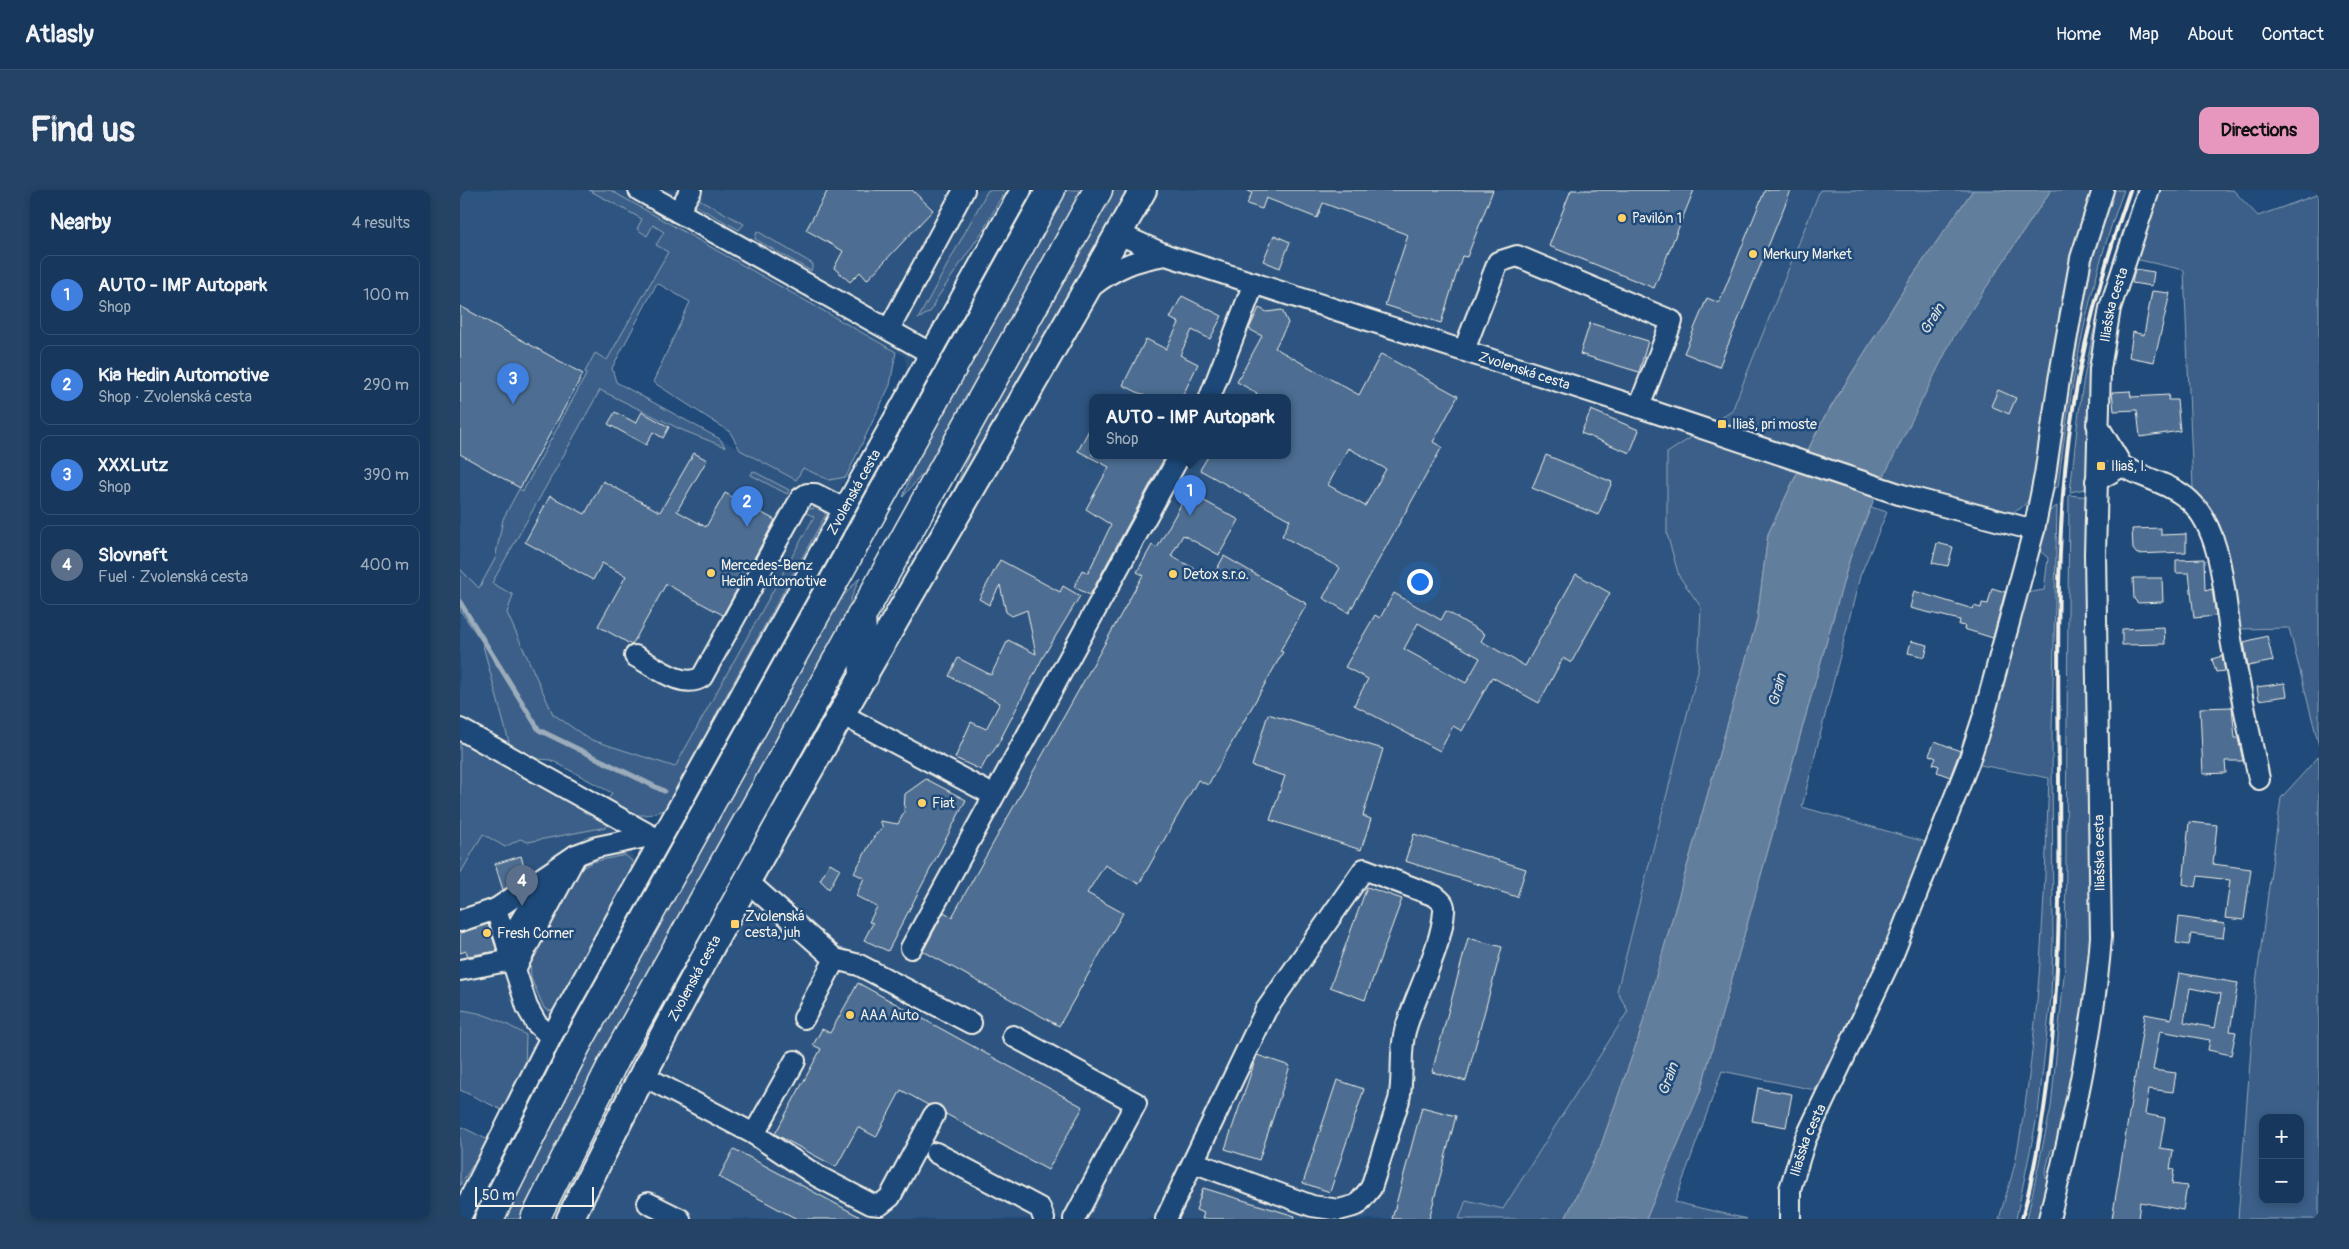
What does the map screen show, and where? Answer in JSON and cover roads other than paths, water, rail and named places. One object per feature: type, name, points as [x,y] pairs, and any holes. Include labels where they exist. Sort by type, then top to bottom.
[{"type":"highway","points":[[489,1219],[576,1046],[1051,190]]},
{"type":"highway","points":[[535,1219],[611,1067],[1098,190]]},
{"type":"highway","points":[[862,615],[864,676]]},
{"type":"main road","name":"Zvolenská cesta","points":[[570,1219],[642,1076],[748,882],[1143,190]]},
{"type":"street","points":[[639,190],[930,353]]},
{"type":"street","points":[[678,212],[691,190]]},
{"type":"street","points":[[889,329],[964,190]]},
{"type":"street","name":"Zvolenská cesta","points":[[460,1218],[551,1037],[655,838],[844,509],[1021,190]]},
{"type":"street","name":"Iliašska cesta","points":[[1790,1219],[1790,1189],[1805,1140],[1893,954],[1969,761],[1998,670],[2034,530],[2081,258],[2102,190]]},
{"type":"street","name":"Iliašska cesta","points":[[2049,1219],[2088,1040],[2097,986],[2101,937],[2096,697],[2096,481],[2100,369],[2110,308],[2148,190]]},
{"type":"street","name":"Zvolenská cesta","points":[[1119,234],[1166,255],[1639,407],[1902,495],[2034,530]]},
{"type":"street","name":"Zvolenská cesta","points":[[1086,291],[1109,273],[1136,260],[1166,255]]},
{"type":"street","points":[[1464,350],[1498,262],[1517,256],[1672,321],[1639,407]]},
{"type":"street","points":[[1211,394],[1254,283]]},
{"type":"street","points":[[2097,424],[2122,466],[2176,491],[2190,501],[2200,513],[2211,534],[2224,588],[2232,644],[2259,779]]},
{"type":"street","points":[[911,948],[1178,459]]},
{"type":"street","points":[[2096,481],[2122,466]]},
{"type":"street","points":[[635,656],[680,680],[695,681],[702,677],[801,498],[807,494],[815,494],[844,509]]},
{"type":"street","points":[[843,715],[994,795]]},
{"type":"street","points":[[460,729],[655,838]]},
{"type":"street","points":[[460,921],[496,909],[551,870],[576,855],[597,847],[655,838]]},
{"type":"street","points":[[460,970],[512,958],[576,855]]},
{"type":"street","points":[[1166,1219],[1184,1182],[1193,1162],[1266,1010],[1364,869],[1435,896],[1442,901],[1445,910],[1437,942],[1405,1030],[1402,1046],[1402,1086],[1399,1100],[1371,1188],[1357,1205],[1339,1210],[1312,1206],[1193,1162]]},
{"type":"street","points":[[512,958],[551,870]]},
{"type":"street","points":[[748,882],[834,959],[859,965],[971,1023]]},
{"type":"street","points":[[496,909],[527,1007],[536,1023],[551,1037]]},
{"type":"street","points":[[804,1018],[834,959]]},
{"type":"street","points":[[1013,1036],[1136,1103],[1074,1219]]},
{"type":"street","points":[[754,1134],[794,1061]]},
{"type":"street","points":[[642,1076],[754,1134],[818,1176],[871,1204],[880,1204],[890,1197],[934,1115]]},
{"type":"street","points":[[936,1153],[1040,1208],[1044,1219]]},
{"type":"street","name":"Zvolenská cesta","points":[[460,1199],[480,1178]]},
{"type":"street","points":[[648,1203],[680,1219]]},
{"type":"water","name":"Grain","points":[[1973,190],[2051,190],[1954,336],[1882,480],[1850,558],[1700,1092],[1646,1219],[1565,1219],[1600,1148],[1639,1036],[1757,620],[1768,534],[1821,423],[1909,281]]},
{"type":"waterway","points":[[460,602],[539,730],[664,791]]},
{"type":"railway","points":[[2022,1219],[2041,1130],[2052,1040],[2058,950],[2059,586],[2066,456],[2078,379],[2095,303],[2130,190]]},
{"type":"place","name":"Pavilón 1","points":[[1622,218]]},
{"type":"place","name":"Merkury Market","points":[[1753,254]]},
{"type":"place","name":"XXXLutz","points":[[513,404]]},
{"type":"place","name":"Iliaš, pri moste","points":[[1722,424]]},
{"type":"place","name":"Iliaš, I.","points":[[2101,466]]},
{"type":"place","name":"AUTO - IMP Autopark","points":[[1190,516]]},
{"type":"place","name":"Kia Hedin Automotive","points":[[747,527]]},
{"type":"place","name":"Mercedes-Benz Hedin Automotive","points":[[711,573]]},
{"type":"place","name":"Detox s.r.o.","points":[[1173,574]]},
{"type":"place","name":"Fiat","points":[[922,803]]},
{"type":"place","name":"Slovnaft","points":[[522,906]]},
{"type":"place","name":"Zvolenská cesta, juh","points":[[735,924]]},
{"type":"place","name":"Fresh Corner","points":[[487,933]]},
{"type":"place","name":"AAA Auto","points":[[850,1015]]}]
